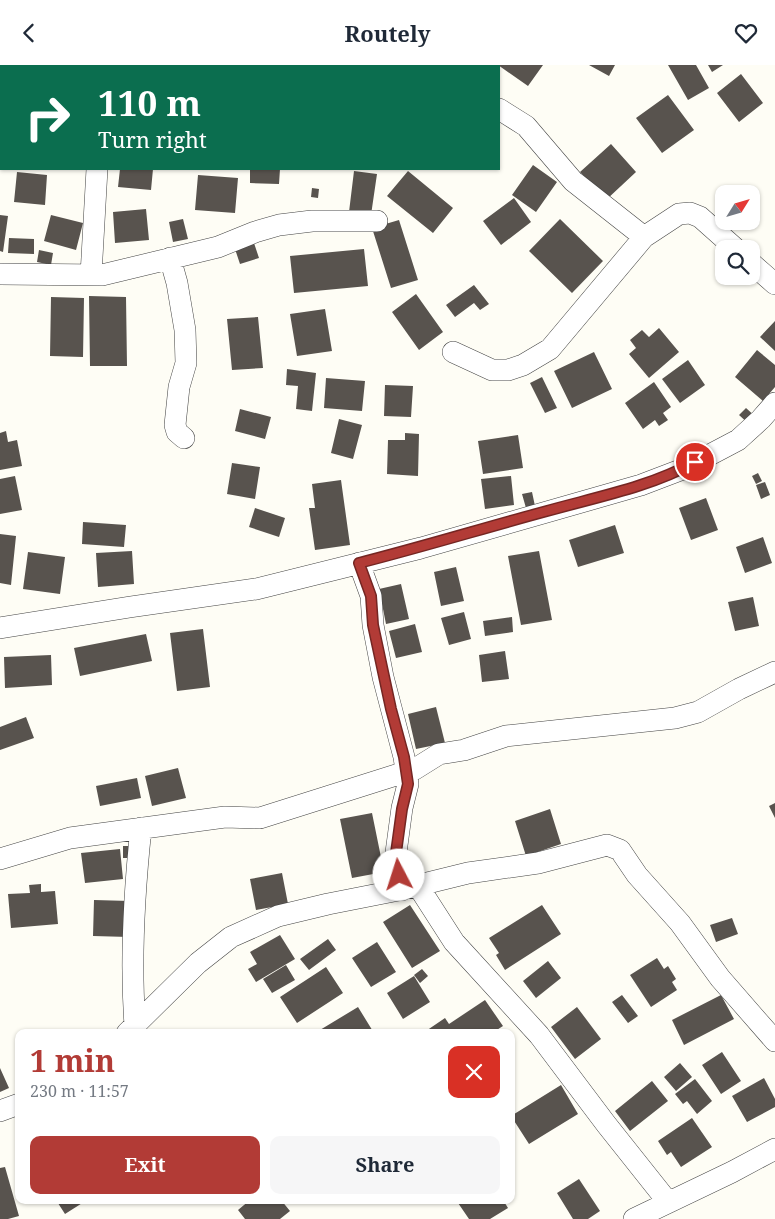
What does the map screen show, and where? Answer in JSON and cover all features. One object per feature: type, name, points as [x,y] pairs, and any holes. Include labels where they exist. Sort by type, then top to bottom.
[{"type":"street","points":[[500,110],[526,126],[573,181],[644,237]]},
{"type":"street","points":[[91,275],[97,170]]},
{"type":"street","points":[[453,352],[492,370],[508,370],[523,365],[550,349],[644,237],[679,214],[690,213],[700,217],[726,240]]},
{"type":"street","points":[[0,274],[102,275],[218,247],[255,232],[279,225],[312,221],[377,221]]},
{"type":"street","points":[[170,258],[177,283],[185,330],[186,363],[179,387],[175,425],[177,432],[184,438]]},
{"type":"street","points":[[760,271],[775,284]]},
{"type":"street","points":[[0,629],[130,607],[256,589],[421,548],[641,485],[683,469],[738,440],[775,403]]},
{"type":"street","points":[[359,563],[371,596],[374,634],[404,757],[408,784],[402,809],[395,860],[410,888],[454,942],[539,1035],[668,1202]]},
{"type":"street","points":[[0,859],[70,838],[225,817],[260,818],[406,770],[415,769],[438,754],[464,750],[506,736],[675,718],[698,712],[739,689],[775,672]]},
{"type":"street","points":[[131,1029],[133,923],[141,828]]},
{"type":"street","points":[[131,1029],[198,963],[231,937],[278,916],[410,888],[468,873],[538,863],[607,845],[620,850],[637,875],[680,923],[720,978],[775,1041]]},
{"type":"street","points":[[0,1111],[15,1105]]},
{"type":"street","points":[[634,1219],[775,1149]]},
{"type":"building","points":[[500,65],[543,65],[528,86],[500,66]]},
{"type":"building","points":[[589,65],[615,65],[609,76]]},
{"type":"building","points":[[668,65],[696,65],[709,88],[688,100]]},
{"type":"building","points":[[708,65],[723,65],[712,72]]},
{"type":"building","points":[[741,74],[763,103],[739,122],[717,93]]},
{"type":"building","points":[[668,95],[694,130],[662,153],[636,118]]},
{"type":"building","points":[[611,144],[636,172],[606,200],[580,172]]},
{"type":"building","points":[[533,165],[557,182],[536,212],[512,195]]},
{"type":"building","points":[[120,170],[153,170],[151,190],[118,187]]},
{"type":"building","points":[[250,170],[280,170],[279,184],[250,183]]},
{"type":"building","points":[[354,171],[377,174],[371,215],[349,212]]},
{"type":"building","points":[[408,171],[453,208],[433,233],[387,196]]},
{"type":"building","points":[[17,172],[47,175],[45,205],[14,202]]},
{"type":"building","points":[[198,175],[238,178],[235,213],[195,210]]},
{"type":"building","points":[[312,188],[319,189],[318,198],[311,197]]},
{"type":"building","points":[[514,198],[531,222],[501,245],[483,221]]},
{"type":"building","points":[[146,209],[149,240],[115,243],[113,212]]},
{"type":"building","points":[[0,215],[8,216],[3,252],[0,251]]},
{"type":"building","points":[[51,215],[83,223],[76,250],[44,241]]},
{"type":"building","points":[[183,219],[188,239],[173,242],[169,222]]},
{"type":"building","points":[[560,219],[603,261],[572,293],[529,251]]},
{"type":"building","points":[[399,220],[418,280],[391,288],[372,228]]},
{"type":"building","points":[[9,238],[34,239],[34,254],[8,253]]},
{"type":"building","points":[[254,243],[259,258],[240,264],[235,249]]},
{"type":"building","points":[[364,249],[368,286],[294,293],[290,256]]},
{"type":"building","points":[[39,250],[53,253],[51,265],[37,262]]},
{"type":"building","points":[[474,285],[489,304],[480,310],[474,303],[455,317],[446,305]]},
{"type":"building","points":[[416,294],[443,332],[419,350],[392,312]]},
{"type":"building","points":[[89,296],[126,297],[127,366],[90,366]]},
{"type":"building","points":[[51,297],[84,298],[83,357],[50,356]]},
{"type":"building","points":[[325,309],[332,351],[297,356],[290,314]]},
{"type":"building","points":[[258,317],[263,368],[232,370],[227,319]]},
{"type":"building","points":[[775,321],[775,351],[760,337]]},
{"type":"building","points":[[659,328],[679,352],[649,378],[629,354],[636,348],[630,340],[642,330],[649,337]]},
{"type":"building","points":[[757,350],[775,365],[775,387],[763,401],[735,377]]},
{"type":"building","points":[[594,352],[612,389],[572,408],[554,371]]},
{"type":"building","points":[[688,360],[705,385],[680,403],[662,379]]},
{"type":"building","points":[[287,369],[316,373],[312,411],[296,409],[298,386],[286,385]]},
{"type":"building","points":[[542,377],[557,408],[545,413],[530,383]]},
{"type":"building","points":[[326,378],[365,381],[362,411],[324,408]]},
{"type":"building","points":[[654,382],[671,407],[663,413],[668,420],[659,426],[655,420],[643,429],[625,403]]},
{"type":"building","points":[[385,385],[413,386],[411,417],[384,416]]},
{"type":"building","points":[[746,408],[757,418],[750,425],[739,415]]},
{"type":"building","points":[[240,409],[271,417],[265,439],[235,431]]},
{"type":"building","points":[[339,419],[362,425],[353,459],[331,453]]},
{"type":"building","points":[[6,431],[8,442],[17,440],[22,466],[0,470],[0,433]]},
{"type":"building","points":[[405,433],[419,434],[418,476],[387,474],[388,440],[405,440]]},
{"type":"building","points":[[518,435],[523,468],[483,474],[478,441]]},
{"type":"building","points":[[232,463],[260,467],[255,499],[227,494]]},
{"type":"building","points":[[758,473],[762,481],[756,484],[752,476]]},
{"type":"building","points":[[15,476],[22,510],[0,514],[0,479]]},
{"type":"building","points":[[511,476],[514,505],[485,509],[481,479]]},
{"type":"building","points":[[341,480],[350,545],[315,550],[309,508],[315,508],[312,484]]},
{"type":"building","points":[[765,482],[770,495],[761,499],[756,485]]},
{"type":"building","points":[[532,492],[535,506],[526,508],[522,494]]},
{"type":"building","points":[[706,498],[718,530],[691,540],[679,508]]},
{"type":"building","points":[[255,508],[285,518],[279,537],[249,527]]},
{"type":"building","points":[[83,522],[126,525],[124,547],[82,544]]},
{"type":"building","points":[[615,525],[624,553],[578,567],[569,540]]},
{"type":"building","points":[[0,534],[16,536],[11,585],[0,583]]},
{"type":"building","points":[[763,537],[772,563],[745,573],[736,547]]},
{"type":"building","points":[[132,551],[134,584],[98,587],[96,553]]},
{"type":"building","points":[[539,551],[552,620],[521,625],[508,556]]},
{"type":"building","points":[[28,552],[65,557],[60,594],[23,589]]},
{"type":"building","points":[[456,567],[464,601],[441,606],[434,572]]},
{"type":"building","points":[[401,584],[409,619],[386,624],[379,589]]},
{"type":"building","points":[[753,597],[759,626],[735,631],[728,602]]},
{"type":"building","points":[[464,612],[471,639],[449,645],[441,618]]},
{"type":"building","points":[[512,617],[513,632],[485,636],[483,621]]},
{"type":"building","points":[[415,624],[422,652],[396,658],[389,631]]},
{"type":"building","points":[[203,629],[210,687],[177,691],[170,633]]},
{"type":"building","points":[[146,634],[152,661],[80,676],[74,648]]},
{"type":"building","points":[[505,651],[509,679],[482,682],[479,655]]},
{"type":"building","points":[[51,655],[52,685],[5,688],[4,657]]},
{"type":"building","points":[[436,707],[445,743],[416,749],[408,714]]},
{"type":"building","points":[[26,717],[34,738],[0,750],[0,727]]},
{"type":"building","points":[[178,768],[186,798],[152,806],[145,776]]},
{"type":"building","points":[[137,778],[141,798],[100,806],[96,786]]},
{"type":"building","points":[[775,803],[775,818],[769,806]]},
{"type":"building","points":[[550,809],[561,844],[526,856],[515,821]]},
{"type":"building","points":[[372,813],[384,872],[352,878],[340,819]]},
{"type":"building","points":[[123,846],[131,846],[131,858],[123,858]]},
{"type":"building","points":[[120,849],[123,879],[85,883],[81,853]]},
{"type":"building","points":[[282,873],[288,904],[256,910],[250,879]]},
{"type":"building","points":[[41,884],[41,892],[55,891],[58,924],[11,928],[8,894],[30,893],[29,885]]},
{"type":"building","points":[[94,900],[130,901],[129,937],[93,936]]},
{"type":"building","points":[[410,905],[440,951],[412,968],[383,922]]},
{"type":"building","points":[[542,905],[561,934],[505,970],[496,955],[499,953],[489,938]]},
{"type":"building","points":[[732,918],[738,934],[716,942],[710,925]]},
{"type":"building","points":[[280,935],[295,959],[256,982],[248,969],[257,964],[250,952]]},
{"type":"building","points":[[328,939],[336,950],[309,970],[300,959]]},
{"type":"building","points":[[377,942],[396,972],[371,987],[352,958]]},
{"type":"building","points":[[657,958],[664,969],[668,966],[676,979],[672,982],[677,990],[651,1007],[630,975]]},
{"type":"building","points":[[548,961],[561,978],[536,998],[523,981]]},
{"type":"building","points":[[286,965],[295,980],[272,993],[263,979]]},
{"type":"building","points":[[326,967],[343,993],[297,1023],[280,997]]},
{"type":"building","points":[[422,969],[428,976],[420,983],[414,975]]},
{"type":"building","points":[[414,976],[430,1002],[403,1019],[387,993]]},
{"type":"building","points":[[622,995],[638,1016],[628,1023],[612,1002]]},
{"type":"building","points":[[721,995],[734,1019],[684,1045],[672,1020]]},
{"type":"building","points":[[485,1000],[503,1026],[498,1029],[429,1029],[445,1018],[449,1024]]},
{"type":"building","points":[[358,1007],[372,1029],[322,1029]]},
{"type":"building","points":[[577,1007],[601,1039],[575,1059],[551,1027]]},
{"type":"building","points":[[722,1052],[741,1081],[721,1094],[702,1065]]},
{"type":"building","points":[[680,1063],[692,1077],[676,1091],[664,1077]]},
{"type":"building","points":[[0,1068],[9,1088],[0,1092]]},
{"type":"building","points":[[764,1078],[775,1099],[775,1107],[747,1122],[732,1096]]},
{"type":"building","points":[[695,1079],[712,1101],[697,1114],[687,1101],[683,1104],[675,1094]]},
{"type":"building","points":[[652,1081],[668,1101],[630,1131],[615,1111]]},
{"type":"building","points":[[561,1085],[578,1114],[529,1144],[515,1122],[515,1114]]},
{"type":"building","points":[[692,1118],[712,1147],[681,1167],[671,1152],[667,1155],[658,1141]]},
{"type":"building","points":[[5,1167],[19,1216],[8,1219],[0,1219],[0,1168]]},
{"type":"building","points":[[579,1179],[600,1211],[588,1219],[573,1219],[557,1193]]},
{"type":"building","points":[[59,1204],[81,1204],[65,1214]]},
{"type":"building","points":[[245,1204],[284,1204],[290,1211],[280,1219],[245,1219],[238,1210]]},
{"type":"building","points":[[459,1204],[506,1204],[508,1208],[490,1219],[469,1219]]},
{"type":"route","points":[[399,875],[395,860],[402,809],[408,784],[404,757],[383,677],[373,625],[371,596],[359,563],[421,548],[641,485],[683,469],[695,462]]}]
